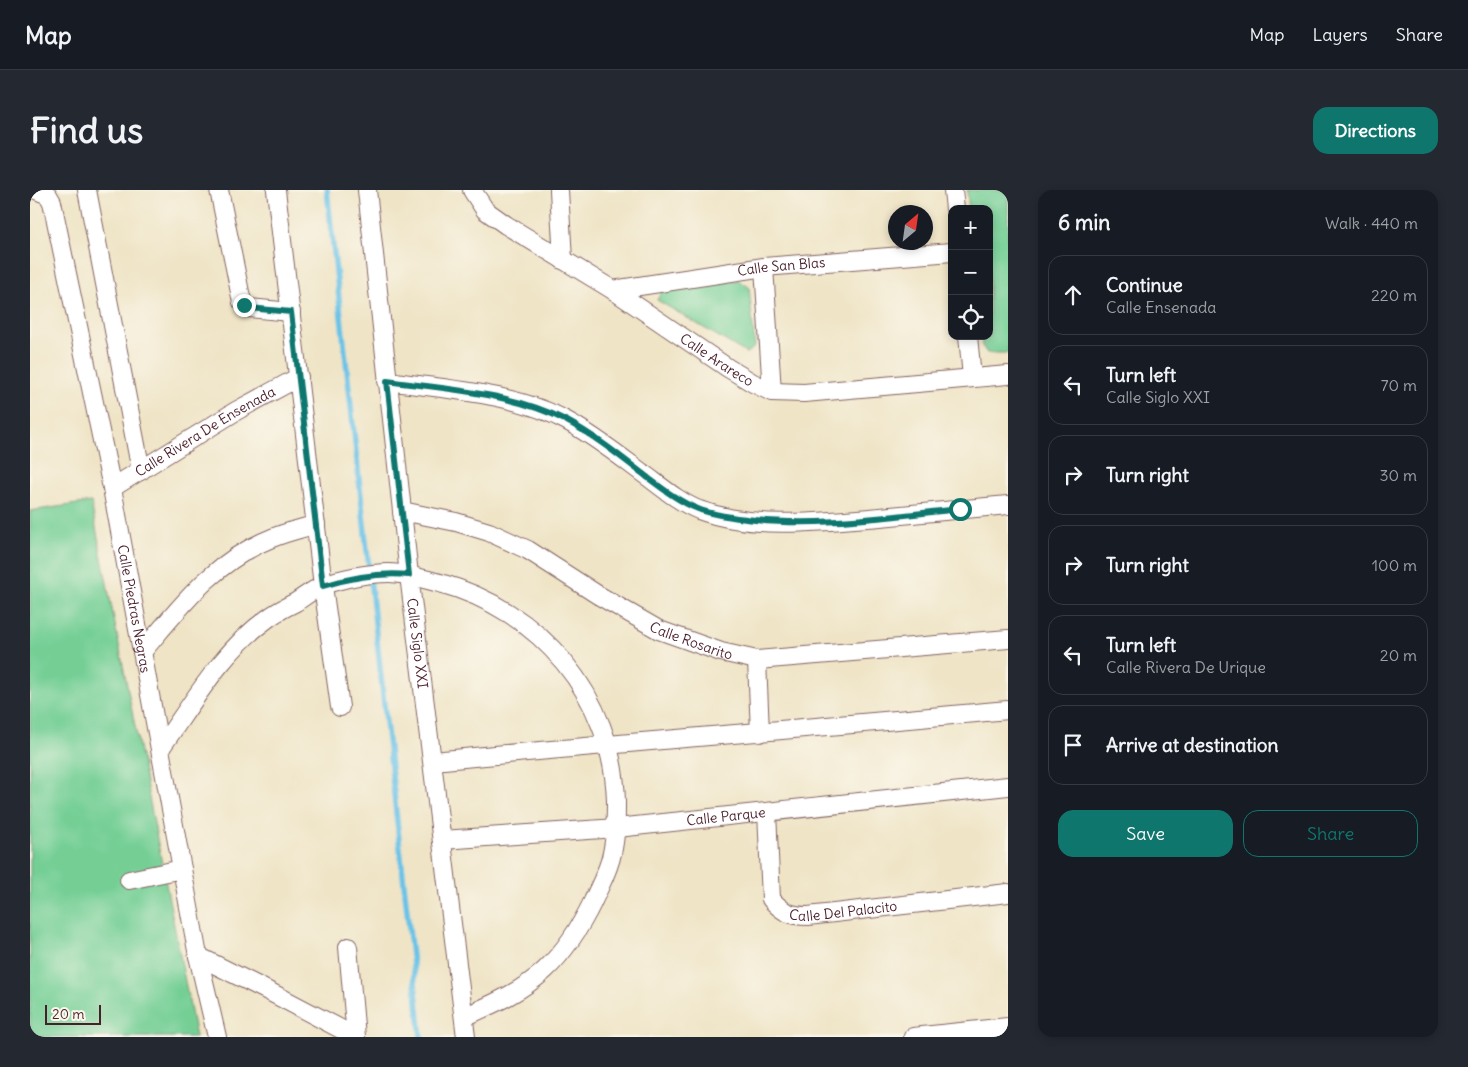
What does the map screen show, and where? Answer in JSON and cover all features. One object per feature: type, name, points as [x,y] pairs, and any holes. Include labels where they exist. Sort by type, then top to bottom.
[{"type":"street","name":"Calle Piedras Negras","points":[[36,190],[48,196],[52,202],[112,488],[198,956],[218,1037]]},
{"type":"street","points":[[87,190],[141,471]]},
{"type":"street","points":[[219,190],[242,302],[249,308],[291,312]]},
{"type":"street","points":[[276,190],[323,586],[340,707]]},
{"type":"street","name":"Calle Siglo XXI","points":[[366,190],[409,575],[466,1037]]},
{"type":"street","name":"Calle Arareco","points":[[472,190],[486,210],[506,225],[613,290],[713,359],[772,392],[804,393],[1008,375]]},
{"type":"street","points":[[559,190],[563,260]]},
{"type":"street","points":[[953,190],[955,205]]},
{"type":"street","name":"Calle San Blas","points":[[613,290],[764,267],[948,252]]},
{"type":"street","points":[[764,267],[772,392]]},
{"type":"street","points":[[968,340],[972,377]]},
{"type":"street","name":"Calle Rivera De Ensenada","points":[[112,488],[236,411],[299,377]]},
{"type":"street","points":[[387,381],[485,395],[531,406],[566,420],[599,441],[683,502],[699,510],[726,517],[783,523],[817,522],[1008,505]]},
{"type":"street","name":"Calle Rosarito","points":[[402,511],[456,522],[488,532],[528,550],[598,595],[659,630],[720,652],[757,660],[1008,639]]},
{"type":"street","points":[[142,652],[186,600],[213,573],[240,554],[271,538],[316,524]]},
{"type":"street","points":[[160,749],[220,666],[243,639],[268,618],[323,586],[347,578],[388,572],[409,575],[458,588],[486,599],[531,628],[554,650],[574,675],[591,704],[608,744],[615,778],[617,828],[612,854],[604,879],[586,914],[566,946],[546,970],[517,992],[464,1017]]},
{"type":"street","points":[[757,660],[760,733]]},
{"type":"street","points":[[433,761],[1008,710]]},
{"type":"street","name":"Calle Parque","points":[[442,840],[617,828],[1008,786]]},
{"type":"street","name":"Calle Del Palacito","points":[[767,812],[771,899],[780,910],[789,915],[808,916],[1008,893]]},
{"type":"street","points":[[129,880],[182,869]]},
{"type":"street","points":[[348,947],[356,1037]]},
{"type":"street","points":[[198,956],[356,1037]]},
{"type":"street","points":[[913,1037],[1008,1027]]},
{"type":"green space","points":[[967,190],[1008,190],[1008,353],[987,353],[982,346],[981,340],[993,340],[993,205],[969,205]]},
{"type":"green space","points":[[738,280],[749,287],[755,347],[746,353],[657,300],[662,291]]},
{"type":"green space","points":[[91,502],[196,1037],[30,1037],[30,511]]},
{"type":"waterway","points":[[327,190],[421,1037]]},
{"type":"route","points":[[244,305],[249,308],[291,312],[323,586],[347,578],[388,572],[409,575],[387,381],[485,395],[531,406],[566,420],[599,441],[683,502],[699,510],[726,517],[783,523],[817,522],[960,509]]}]
